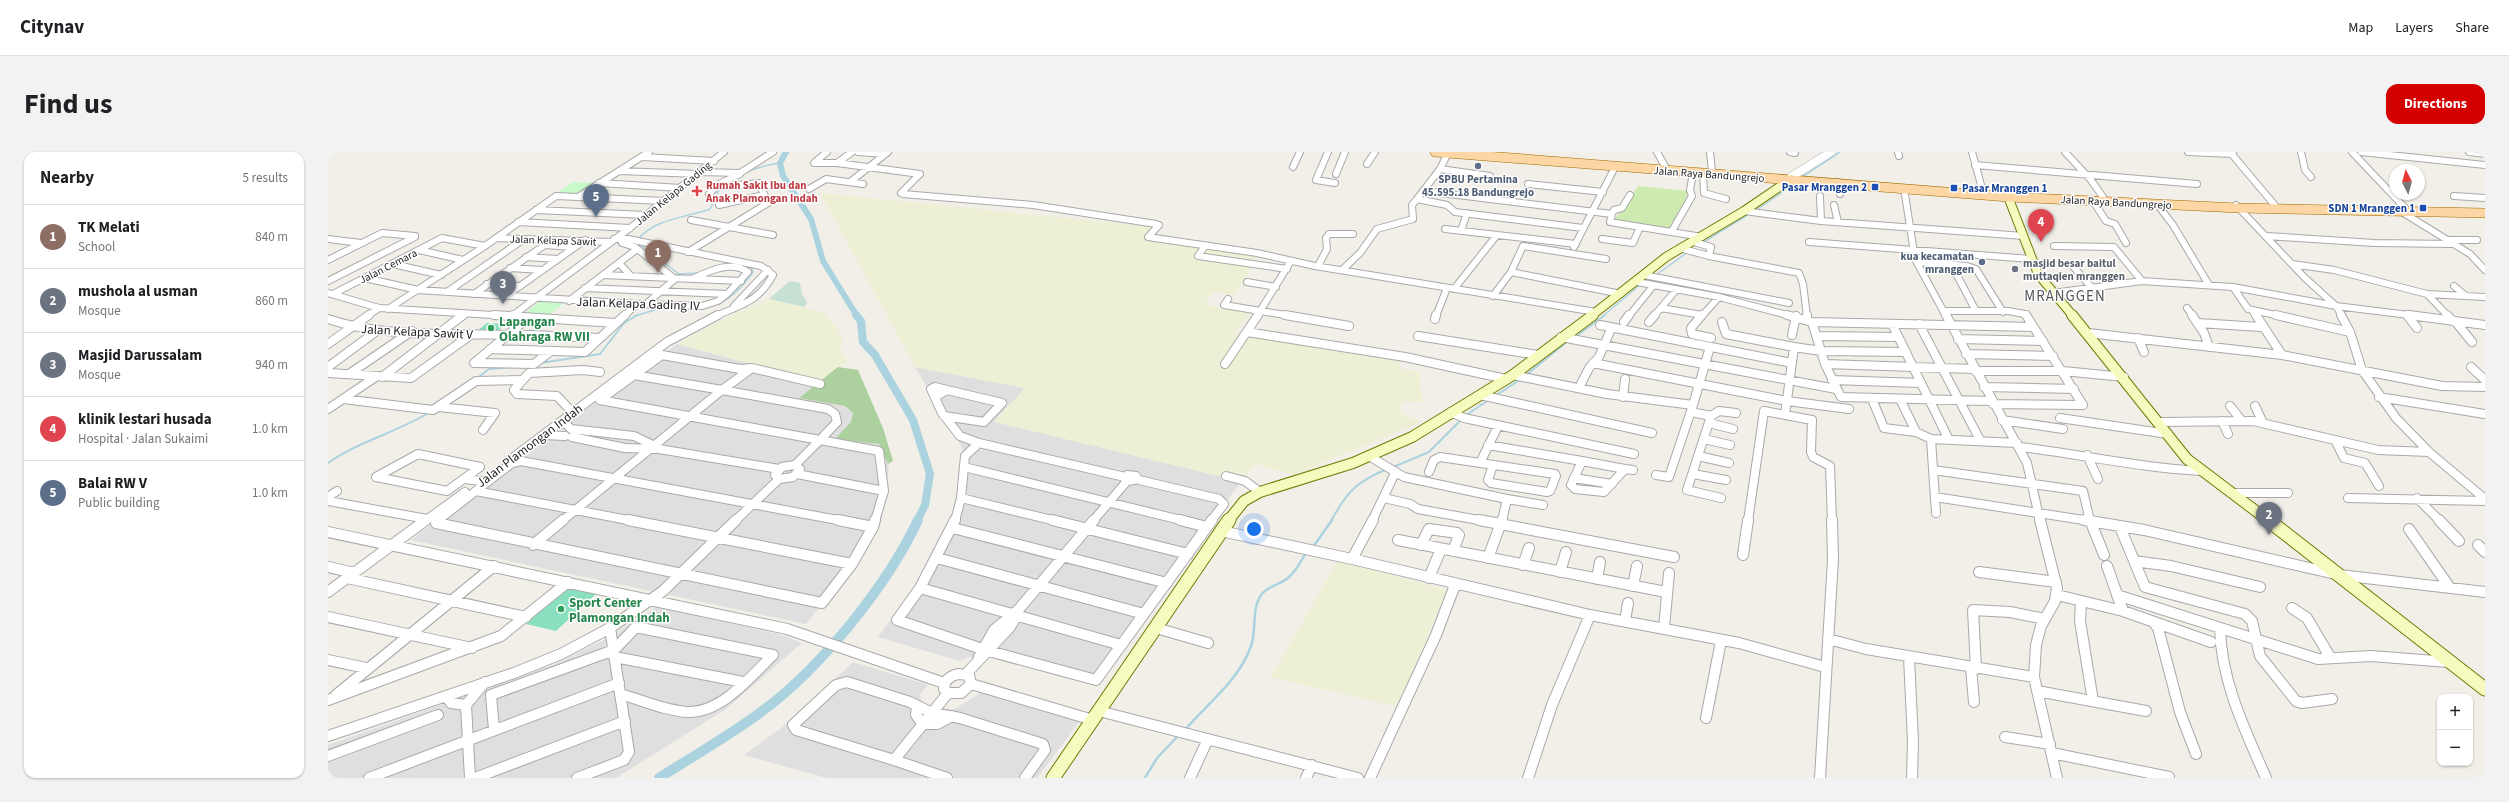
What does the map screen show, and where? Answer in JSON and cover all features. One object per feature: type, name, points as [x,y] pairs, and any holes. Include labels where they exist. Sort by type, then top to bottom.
[{"type":"main road","name":"Jalan Raya Bandungrejo","points":[[1435,152],[1528,157],[1904,188],[1983,192],[2008,195]]},
{"type":"main road","name":"Jalan Raya Bandungrejo","points":[[1528,157],[1615,167],[1693,173],[1716,173]]},
{"type":"main road","name":"Jalan Raya Bandungrejo","points":[[1797,179],[2093,201],[2485,213]]},
{"type":"main road","points":[[1053,778],[1244,500],[1260,492],[1369,456],[1412,437],[1487,396],[1538,354],[1621,294],[1643,280],[1666,257],[1693,246],[1748,212],[1797,179]]},
{"type":"main road","points":[[2008,195],[2024,236],[2030,259],[2038,274],[2124,376],[2187,459],[2340,575],[2485,689]]},
{"type":"main road","name":"Jalan Raya Bandungrejo","points":[[2066,199],[2237,206]]},
{"type":"street","points":[[578,197],[649,152]]},
{"type":"street","name":"Jalan Kelapa Gading","points":[[511,317],[612,241],[626,237],[630,228],[724,152]]},
{"type":"street","points":[[709,194],[719,184],[740,173],[772,152]]},
{"type":"street","points":[[827,152],[814,163],[837,163],[866,169],[920,174],[902,193],[903,194],[1033,205],[1156,224],[1159,225],[1148,237],[1238,250],[1318,266],[1596,312]]},
{"type":"street","points":[[837,163],[852,152]]},
{"type":"street","points":[[858,152],[886,153]]},
{"type":"street","points":[[1294,167],[1300,152]]},
{"type":"street","points":[[1328,152],[1316,180],[1335,184]]},
{"type":"street","points":[[1336,174],[1345,152]]},
{"type":"street","points":[[1367,164],[1375,152]]},
{"type":"street","points":[[1658,152],[1666,168]]},
{"type":"street","points":[[1710,152],[1716,173]]},
{"type":"street","points":[[1797,179],[1832,152]]},
{"type":"street","points":[[1972,152],[1983,192]]},
{"type":"street","points":[[2066,152],[2086,174],[2105,200]]},
{"type":"street","points":[[2188,152],[2232,153],[2276,207]]},
{"type":"street","points":[[2301,152],[2305,170],[2311,177]]},
{"type":"street","points":[[2352,152],[2404,211],[2470,254],[2485,270]]},
{"type":"street","points":[[2361,152],[2485,165]]},
{"type":"street","points":[[2469,152],[2485,154]]},
{"type":"street","points":[[850,182],[886,153]]},
{"type":"street","points":[[1342,270],[1360,253],[1377,229],[1413,219],[1412,205],[1425,191],[1440,169],[1448,153]]},
{"type":"street","points":[[642,156],[714,160]]},
{"type":"street","points":[[1975,165],[2197,184]]},
{"type":"street","points":[[1570,253],[1615,167]]},
{"type":"street","points":[[1440,169],[1490,176]]},
{"type":"street","points":[[619,171],[740,173]]},
{"type":"street","points":[[1672,231],[1692,195],[1690,190],[1693,173]]},
{"type":"street","points":[[1703,173],[1704,193],[1726,199]]},
{"type":"street","points":[[809,189],[824,180],[863,184]]},
{"type":"street","points":[[688,252],[767,204],[757,182],[740,185]]},
{"type":"street","points":[[1838,182],[1840,194]]},
{"type":"street","points":[[599,183],[681,188]]},
{"type":"street","points":[[1528,184],[1603,192]]},
{"type":"street","points":[[1904,188],[1909,207],[1913,251],[1917,262],[1992,403],[2018,445],[2033,483],[2056,582],[2057,595],[2040,626],[2036,645],[2034,677],[2057,778]]},
{"type":"street","points":[[1425,191],[1612,214]]},
{"type":"street","points":[[1630,194],[1622,208],[1614,210],[1612,214],[1612,223],[1672,231],[1709,256],[1799,273],[1803,284],[1810,320],[1817,336],[1825,364],[1841,397],[2083,405],[2063,371],[2023,313],[1943,311]]},
{"type":"street","points":[[719,205],[764,195]]},
{"type":"street","points":[[1820,196],[1821,221]]},
{"type":"street","points":[[2454,196],[2485,198]]},
{"type":"street","points":[[388,309],[485,246],[554,197],[663,202]]},
{"type":"street","points":[[1417,199],[1447,205],[1453,212],[1582,228]]},
{"type":"street","points":[[2093,201],[2106,221],[2115,224],[2126,243]]},
{"type":"street","points":[[2157,204],[2173,225],[2209,285]]},
{"type":"street","points":[[1834,205],[1838,222]]},
{"type":"street","points":[[2237,206],[2292,264],[2336,306],[2350,332],[2362,370],[2379,397],[2408,432],[2485,500]]},
{"type":"street","points":[[536,210],[646,216]]},
{"type":"street","points":[[1748,212],[1821,221],[2024,236]]},
{"type":"street","points":[[1461,231],[1467,213]]},
{"type":"street","points":[[691,220],[773,235]]},
{"type":"street","points":[[518,222],[630,228]]},
{"type":"street","points":[[1602,239],[1633,243],[1640,227]]},
{"type":"street","points":[[1445,229],[1576,244]]},
{"type":"street","points":[[328,260],[380,234],[415,237],[328,281]]},
{"type":"street","points":[[1318,266],[1327,250],[1326,238],[1329,234],[1353,234]]},
{"type":"street","points":[[1435,319],[1451,288],[1497,235]]},
{"type":"street","points":[[2266,236],[2368,242],[2450,242],[2477,240]]},
{"type":"street","points":[[626,237],[688,252],[760,266],[768,270]]},
{"type":"street","name":"Jalan Cemara","points":[[331,294],[394,264],[442,238],[485,246]]},
{"type":"street","name":"Jalan Kelapa Sawit","points":[[496,238],[612,241],[631,245],[637,249]]},
{"type":"street","points":[[328,239],[361,243]]},
{"type":"street","points":[[447,292],[524,239]]},
{"type":"street","points":[[474,294],[552,240]]},
{"type":"street","points":[[506,296],[585,240]]},
{"type":"street","points":[[1809,242],[2030,259]]},
{"type":"street","points":[[543,245],[575,246]]},
{"type":"street","points":[[1205,246],[1198,256],[1287,269]]},
{"type":"street","points":[[1492,296],[1511,272],[1523,246],[1606,259]]},
{"type":"street","points":[[1693,246],[1712,248],[1709,256]]},
{"type":"street","points":[[2054,246],[2114,247],[2142,282]]},
{"type":"street","points":[[637,249],[675,279]]},
{"type":"street","name":"Jalan Kelapa Gading IV","points":[[569,300],[637,249]]},
{"type":"street","points":[[419,250],[463,260]]},
{"type":"street","points":[[1231,260],[1238,250]]},
{"type":"street","points":[[526,257],[558,259]]},
{"type":"street","points":[[1225,364],[1262,311],[1291,261]]},
{"type":"street","points":[[1917,262],[1951,264],[1976,269],[2002,312]]},
{"type":"street","points":[[619,263],[631,276]]},
{"type":"street","points":[[394,264],[441,275]]},
{"type":"street","points":[[1951,264],[1976,311]]},
{"type":"street","points":[[2071,264],[2093,289]]},
{"type":"street","points":[[2292,264],[2334,270],[2426,294],[2485,297]]},
{"type":"street","points":[[510,268],[542,270]]},
{"type":"street","points":[[603,275],[675,279],[740,281],[748,272],[744,269],[735,268],[716,270],[692,279]]},
{"type":"street","name":"Jalan Plamongan Indah","points":[[328,592],[544,435],[671,339],[734,307],[751,301],[764,291],[773,275],[768,270],[734,307]]},
{"type":"street","points":[[1511,272],[1621,294]]},
{"type":"street","name":"Jalan Kelapa Gading IV","points":[[365,278],[418,290],[637,304],[702,306],[718,301],[740,281]]},
{"type":"street","points":[[1643,280],[1656,278],[1789,303]]},
{"type":"street","points":[[646,304],[675,279]]},
{"type":"street","points":[[1643,280],[1653,286],[1719,297],[1810,320],[1892,324],[2033,326]]},
{"type":"street","points":[[1247,282],[1276,287]]},
{"type":"street","points":[[2053,293],[2142,282],[2209,285],[2233,287],[2336,306],[2485,325]]},
{"type":"street","points":[[487,284],[519,286]]},
{"type":"street","points":[[1624,322],[1653,286]]},
{"type":"street","points":[[2454,286],[2466,296]]},
{"type":"street","points":[[2233,287],[2246,308],[2350,332]]},
{"type":"street","points":[[585,288],[724,294]]},
{"type":"street","points":[[1649,322],[1676,290]]},
{"type":"street","points":[[331,294],[388,309],[615,323]]},
{"type":"street","points":[[2426,294],[2454,321],[2472,342]]},
{"type":"street","points":[[1711,338],[1690,332],[1691,328],[1719,297]]},
{"type":"street","points":[[1228,299],[1224,305],[1349,326]]},
{"type":"street","points":[[490,349],[584,352],[637,304]]},
{"type":"street","points":[[328,343],[380,308]]},
{"type":"street","points":[[1661,308],[1702,315]]},
{"type":"street","points":[[2187,308],[2198,323],[2209,347]]},
{"type":"street","points":[[2252,310],[2261,327],[2282,355]]},
{"type":"street","points":[[329,407],[379,376],[441,334],[465,314]]},
{"type":"street","points":[[2407,315],[2417,328]]},
{"type":"street","points":[[1792,335],[1796,316]]},
{"type":"street","points":[[528,318],[475,362],[534,364],[542,360],[551,351]]},
{"type":"street","name":"Jalan Kelapa Sawit V","points":[[328,320],[352,327],[378,330],[441,334],[600,338]]},
{"type":"street","points":[[1722,322],[1724,333],[1726,334],[1794,347],[1821,351],[1906,352]]},
{"type":"street","points":[[2198,323],[2261,327]]},
{"type":"street","points":[[1892,324],[1949,440]]},
{"type":"street","points":[[1919,324],[1980,440]]},
{"type":"street","points":[[1600,325],[1611,329],[1792,363]]},
{"type":"street","points":[[1579,388],[1593,363],[1599,357],[1611,329]]},
{"type":"street","points":[[328,366],[378,330]]},
{"type":"street","points":[[349,374],[412,331]]},
{"type":"street","points":[[1247,332],[1526,378],[1692,409],[1710,420],[1733,429]]},
{"type":"street","points":[[2088,333],[2282,355],[2442,386],[2485,387]]},
{"type":"street","points":[[328,373],[408,378],[415,376],[472,334]]},
{"type":"street","points":[[1418,336],[1538,354]]},
{"type":"street","points":[[1817,336],[1898,337]]},
{"type":"street","points":[[1563,337],[1602,347],[1836,389]]},
{"type":"street","points":[[2138,338],[2144,352]]},
{"type":"street","points":[[1958,339],[2043,341]]},
{"type":"street","points":[[1656,474],[1669,477],[1706,365],[1710,347]]},
{"type":"street","points":[[1785,415],[1794,347]]},
{"type":"street","points":[[1966,354],[2053,356]]},
{"type":"street","points":[[820,384],[752,368],[740,369],[664,355],[658,356],[600,401],[688,418],[879,450],[884,491],[874,527],[852,564],[825,601],[820,603],[437,524],[439,519],[516,461],[874,527]]},
{"type":"street","points":[[1593,363],[1787,401],[1849,409]]},
{"type":"street","points":[[1825,364],[1975,370],[2063,371],[2124,376]]},
{"type":"street","points":[[2471,367],[2485,380]]},
{"type":"street","points":[[533,544],[647,450],[656,446],[722,390],[752,368]]},
{"type":"street","points":[[569,427],[569,415],[557,396],[515,393],[514,390],[521,380],[529,373],[583,370],[600,372]]},
{"type":"street","points":[[328,378],[337,373]]},
{"type":"street","points":[[556,435],[569,427],[584,431],[634,436],[656,446],[779,469],[795,465],[838,422],[835,414],[828,409],[634,375]]},
{"type":"street","points":[[1623,397],[1625,379]]},
{"type":"street","points":[[433,409],[476,381],[521,380]]},
{"type":"street","points":[[1832,380],[1921,383]]},
{"type":"street","points":[[944,416],[984,422],[1002,403],[932,388],[944,416],[960,436],[979,443],[1224,502],[1223,506],[1096,680],[983,652],[898,621],[898,616],[920,588],[953,528],[961,498],[966,453],[979,443]]},
{"type":"street","points":[[1984,388],[2074,389]]},
{"type":"street","points":[[1487,396],[1652,433]]},
{"type":"street","points":[[2379,397],[2485,414]]},
{"type":"street","points":[[343,399],[433,409],[495,413],[483,430]]},
{"type":"street","points":[[1872,399],[1884,428],[1916,432],[1931,439],[1980,440],[2087,455],[2165,469],[2201,471]]},
{"type":"street","points":[[1900,399],[1916,432]]},
{"type":"street","points":[[2230,406],[2242,420]]},
{"type":"street","points":[[2255,406],[2263,423]]},
{"type":"street","points":[[1721,498],[1688,490],[1710,420],[1719,411],[1736,413]]},
{"type":"street","points":[[1743,555],[1764,411],[1812,420],[1811,452],[1813,457],[1830,466],[1833,559],[1825,667],[1820,778]]},
{"type":"street","points":[[1454,413],[1464,418],[1498,426],[1634,454]]},
{"type":"street","points":[[2060,418],[2168,434]]},
{"type":"street","points":[[2002,420],[2063,429]]},
{"type":"street","points":[[2159,422],[2242,420],[2263,423],[2336,442],[2378,450],[2429,452]]},
{"type":"street","points":[[2222,421],[2228,434]]},
{"type":"street","points":[[1480,463],[1498,426]]},
{"type":"street","points":[[572,437],[584,431]]},
{"type":"street","points":[[544,435],[572,437],[609,445],[647,450]]},
{"type":"street","points":[[1704,439],[1730,445]]},
{"type":"street","points":[[1931,439],[1936,513]]},
{"type":"street","points":[[2336,442],[2344,458],[2365,463],[2379,486]]},
{"type":"street","points":[[1488,445],[1582,461],[1629,470],[1612,484],[1574,478],[1582,461]]},
{"type":"street","points":[[464,479],[480,466],[418,454],[408,458],[376,477],[446,491],[464,479],[481,481]]},
{"type":"street","points":[[2087,455],[2098,479]]},
{"type":"street","points":[[1369,456],[1404,477],[1543,505]]},
{"type":"street","points":[[1698,456],[1729,463]]},
{"type":"street","points":[[1429,472],[1434,460],[1440,457],[1554,474],[1556,476],[1550,491],[1547,492],[1491,483],[1488,480],[1493,465]]},
{"type":"street","points":[[328,736],[446,696],[561,654],[610,628],[652,599],[718,539],[779,479],[788,479],[797,474],[800,468],[795,465]]},
{"type":"street","points":[[964,467],[1207,528]]},
{"type":"street","points":[[779,469],[775,475],[779,479]]},
{"type":"street","points":[[1352,559],[1384,498],[1390,469]]},
{"type":"street","points":[[1934,470],[2083,491],[2090,522],[2104,554]]},
{"type":"street","points":[[797,474],[884,491]]},
{"type":"street","points":[[1693,474],[1726,480]]},
{"type":"street","points":[[1226,476],[1245,481],[1260,492]]},
{"type":"street","points":[[966,674],[1062,556],[1129,479]]},
{"type":"street","points":[[328,497],[337,491]]},
{"type":"street","points":[[476,491],[852,564]]},
{"type":"street","points":[[2231,493],[2288,493]]},
{"type":"street","points":[[1935,496],[2120,527],[2219,546],[2340,575],[2485,592]]},
{"type":"street","points":[[961,498],[1188,554]]},
{"type":"street","points":[[1384,498],[1410,504],[1418,509],[1674,557]]},
{"type":"street","points":[[2348,498],[2485,500]]},
{"type":"street","points":[[2417,498],[2459,541]]},
{"type":"street","points":[[1488,558],[1501,525],[1508,499]]},
{"type":"street","points":[[328,501],[427,519]]},
{"type":"street","points":[[2120,527],[2145,587],[2241,612],[2251,618],[2260,656],[2296,701],[2302,703],[2332,699]]},
{"type":"street","points":[[953,528],[1167,583]]},
{"type":"street","points":[[1421,544],[1429,529],[1457,533],[1459,535],[1453,551]]},
{"type":"street","points":[[2409,529],[2450,588]]},
{"type":"street","points":[[328,532],[395,544],[788,629],[944,683]]},
{"type":"street","points":[[1221,532],[1308,549],[1455,585],[1590,615],[1721,640],[1825,667]]},
{"type":"street","points":[[1398,540],[1666,592]]},
{"type":"street","points":[[2478,545],[2485,552]]},
{"type":"street","points":[[1522,565],[1528,548]]},
{"type":"street","points":[[1429,578],[1442,549]]},
{"type":"street","points":[[1560,572],[1566,552]]},
{"type":"street","points":[[937,558],[1144,614]]},
{"type":"street","points":[[2134,561],[2171,566],[2260,588]]},
{"type":"street","points":[[1597,579],[1600,562]]},
{"type":"street","points":[[329,700],[366,668],[494,566]]},
{"type":"street","points":[[1633,586],[1638,566]]},
{"type":"street","points":[[2107,566],[2123,611]]},
{"type":"street","points":[[328,567],[355,573]]},
{"type":"street","points":[[1979,572],[2056,582]]},
{"type":"street","points":[[1664,628],[1666,592],[1669,573]]},
{"type":"street","points":[[346,578],[449,602],[526,617]]},
{"type":"street","points":[[329,700],[473,648],[501,636],[568,582]]},
{"type":"street","points":[[1370,778],[1436,635],[1455,585]]},
{"type":"street","points":[[920,588],[1121,645]]},
{"type":"street","points":[[2057,595],[2123,611],[2211,642]]},
{"type":"street","points":[[2117,595],[2318,659],[2330,657],[2394,656],[2451,662]]},
{"type":"street","points":[[2082,601],[2080,621],[2093,701]]},
{"type":"street","points":[[1625,621],[1628,603]]},
{"type":"street","points":[[2292,608],[2307,618],[2330,657]]},
{"type":"street","points":[[1974,702],[1972,610],[2010,612],[2045,619]]},
{"type":"street","points":[[1528,778],[1552,705],[1590,615]]},
{"type":"street","points":[[328,617],[473,648]]},
{"type":"street","points":[[2154,623],[2158,628],[2178,704],[2196,754]]},
{"type":"street","points":[[614,653],[636,626],[773,655],[743,682],[707,709],[688,712],[620,694]]},
{"type":"street","points":[[577,778],[624,760],[629,752],[610,628]]},
{"type":"street","points":[[1156,628],[1208,643]]},
{"type":"street","points":[[2220,628],[2219,646],[2231,688],[2266,778]]},
{"type":"street","points":[[1828,639],[1866,649],[1973,669],[2034,677]]},
{"type":"street","points":[[1706,718],[1721,640]]},
{"type":"street","points":[[494,730],[491,695],[614,653],[743,682]]},
{"type":"street","points":[[1909,657],[1913,742],[1912,778]]},
{"type":"street","points":[[328,660],[366,668]]},
{"type":"street","points":[[966,674],[971,678],[971,684],[961,693],[948,693],[944,689],[944,683],[954,675],[966,674]]},
{"type":"street","points":[[470,778],[466,705],[485,682]]},
{"type":"street","points":[[947,778],[796,730],[793,725],[836,685],[844,682],[910,702],[932,713],[952,716],[1043,744],[1045,750],[1025,778]]},
{"type":"street","points":[[369,778],[619,683]]},
{"type":"street","points":[[971,684],[1096,715],[1208,739],[1358,778]]},
{"type":"street","points":[[2037,691],[2146,711]]},
{"type":"street","points":[[894,760],[948,693]]},
{"type":"street","points":[[446,696],[451,703],[466,705]]},
{"type":"street","points":[[917,706],[916,715],[923,724]]},
{"type":"street","points":[[328,756],[438,715]]},
{"type":"street","points":[[923,724],[937,724],[952,716]]},
{"type":"street","points":[[475,778],[624,721]]},
{"type":"street","points":[[2005,738],[2169,776]]},
{"type":"street","points":[[1190,778],[1208,739]]},
{"type":"street","points":[[1306,778],[1312,766]]},
{"type":"shaded area","points":[[677,344],[819,382],[800,398],[845,406],[853,413],[851,422],[836,438],[879,444],[888,463],[889,468],[882,518],[857,561],[806,624],[411,540],[594,403]]},
{"type":"shaded area","points":[[915,367],[1026,388],[994,421],[1241,481],[1098,681],[992,653],[983,661],[968,657],[960,661],[878,637],[914,588],[933,558],[949,528],[957,499],[963,449]]},
{"type":"shaded area","points":[[656,607],[778,634],[802,643],[726,709],[616,778],[328,778],[328,745],[555,664],[604,640]]},
{"type":"shaded area","points":[[853,662],[928,685],[919,695],[924,704],[953,710],[982,692],[1079,722],[1037,778],[827,778],[744,755],[792,720]]},
{"type":"green space","points":[[573,182],[593,183],[577,194],[557,193]]},
{"type":"green space","points":[[1638,186],[1689,191],[1671,230],[1613,222]]},
{"type":"green space","points":[[820,193],[1155,227],[1145,238],[1258,257],[1234,295],[1212,292],[1205,305],[1251,313],[1234,333],[1401,361],[1399,368],[1419,372],[1423,402],[1403,402],[1399,412],[1421,422],[1293,475],[1256,464],[1239,481],[994,422],[1025,388],[915,367]]},
{"type":"green space","points":[[790,281],[800,283],[802,294],[807,302],[805,307],[769,299]]},
{"type":"green space","points":[[769,299],[825,313],[838,329],[843,343],[840,349],[848,362],[819,382],[677,344],[726,318]]},
{"type":"green space","points":[[540,301],[564,303],[549,315],[524,314]]},
{"type":"green space","name":"Lapangan Olahraga RW VII","points":[[487,323],[506,324],[496,332],[477,331]]},
{"type":"green space","points":[[838,367],[858,370],[883,428],[893,461],[888,464],[879,444],[835,439],[851,422],[853,413],[845,406],[799,398]]},
{"type":"green space","points":[[1338,560],[1447,590],[1398,707],[1271,677]]},
{"type":"green space","name":"Sport Center Plamongan Indah","points":[[567,588],[596,594],[556,631],[526,624]]},
{"type":"waterway","points":[[786,152],[780,163],[783,176],[811,219],[823,261],[857,316]]},
{"type":"waterway","points":[[1802,177],[1840,152]]},
{"type":"waterway","points":[[638,239],[646,232],[663,223],[710,209],[718,192],[738,176],[763,166],[780,163]]},
{"type":"waterway","points":[[1755,211],[1794,184]]},
{"type":"waterway","points":[[1702,243],[1749,214]]},
{"type":"waterway","points":[[639,244],[679,274],[698,273]]},
{"type":"waterway","points":[[1656,275],[1688,252]]},
{"type":"waterway","points":[[709,307],[729,298],[734,294],[753,272],[751,267]]},
{"type":"waterway","points":[[1603,316],[1640,285]]},
{"type":"waterway","points":[[636,316],[658,309],[692,309]]},
{"type":"waterway","points":[[856,315],[861,321],[863,342],[875,355],[913,420],[930,474],[925,505],[917,521]]},
{"type":"waterway","points":[[1575,337],[1605,315]]},
{"type":"waterway","points":[[540,363],[600,354],[624,323],[636,316]]},
{"type":"waterway","points":[[1525,376],[1568,341]]},
{"type":"waterway","points":[[476,379],[489,369],[514,367]]},
{"type":"waterway","points":[[1495,396],[1521,379]]},
{"type":"waterway","points":[[1465,416],[1490,399]]},
{"type":"waterway","points":[[328,463],[365,442],[405,425],[430,412]]},
{"type":"waterway","points":[[1391,468],[1429,452],[1462,419]]},
{"type":"waterway","points":[[1331,521],[1342,502],[1353,489],[1367,479],[1387,469]]},
{"type":"waterway","points":[[659,778],[749,721],[783,694],[806,673],[850,625],[870,598],[889,572],[918,520]]},
{"type":"waterway","points":[[1313,547],[1332,520]]},
{"type":"waterway","points":[[1185,730],[1222,691],[1246,658],[1253,640],[1256,607],[1261,595],[1267,589],[1286,580],[1297,568],[1307,552]]},
{"type":"waterway","points":[[1145,778],[1157,758],[1178,736]]},
{"type":"place","name":"SPBU Pertamina 45.595.18 Bandungrejo","points":[[1478,166]]},
{"type":"place","name":"Pasar Mranggen 2","points":[[1875,187]]},
{"type":"place","name":"Pasar Mranggen 1","points":[[1954,188]]},
{"type":"place","name":"Rumah Sakit Ibu dan Anak Plamongan Indah","points":[[697,191]]},
{"type":"place","name":"SDN 1 Mranggen 1","points":[[2423,208]]},
{"type":"place","name":"Balai RW V","points":[[596,217]]},
{"type":"place","name":"klinik lestari husada","points":[[2041,242]]},
{"type":"place","name":"kua kecamatan mranggen","points":[[1982,262]]},
{"type":"place","name":"masjid besar baitul muttaqien mranggen","points":[[2015,269]]},
{"type":"place","name":"TK Melati","points":[[658,273]]},
{"type":"place","name":"Masjid Darussalam","points":[[503,304]]},
{"type":"place","name":"Lapangan Olahraga RW VII","points":[[491,328]]},
{"type":"place","name":"mushola al usman","points":[[2269,535]]},
{"type":"place","name":"Sport Center Plamongan Indah","points":[[561,609]]},
{"type":"district","name":"MRANGGEN","points":[[2065,296]]}]
